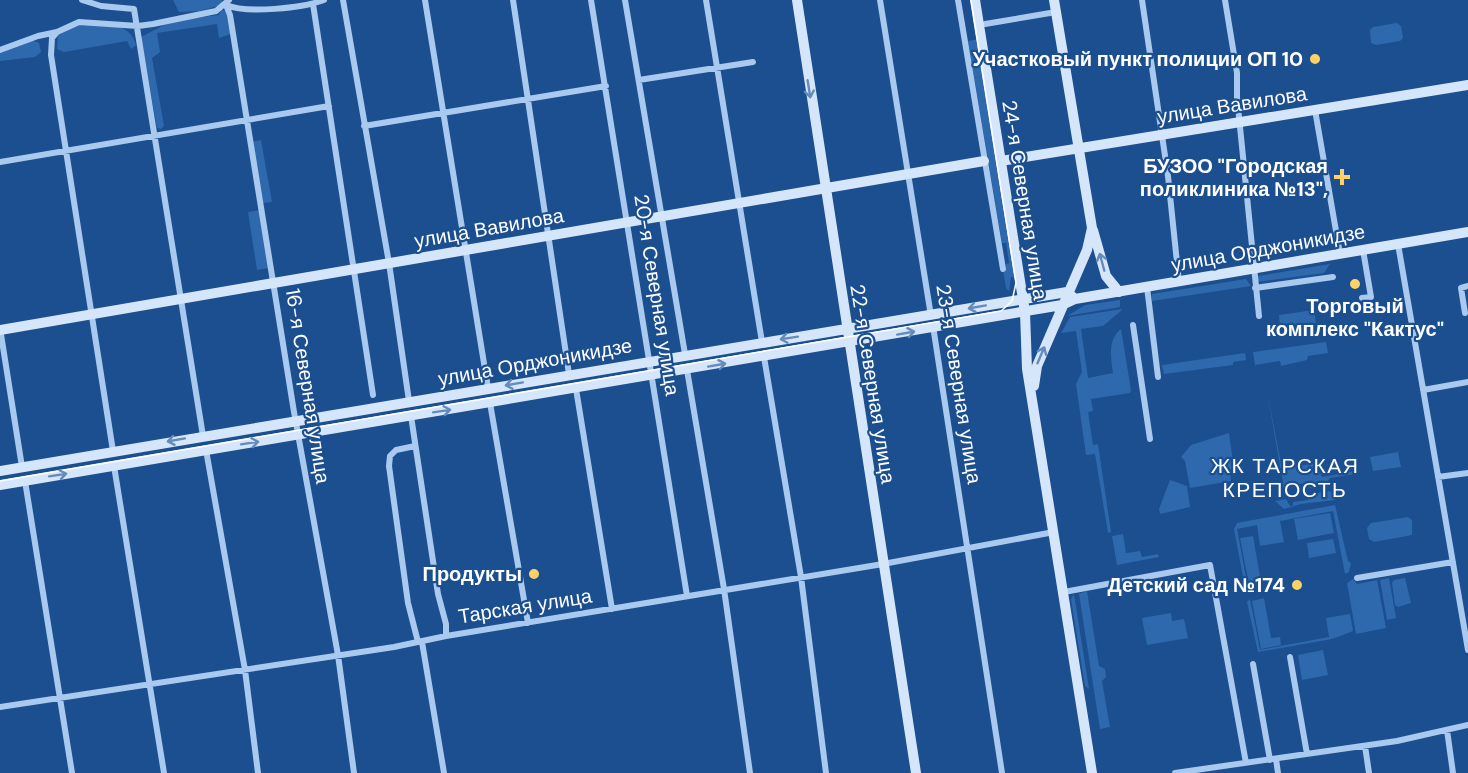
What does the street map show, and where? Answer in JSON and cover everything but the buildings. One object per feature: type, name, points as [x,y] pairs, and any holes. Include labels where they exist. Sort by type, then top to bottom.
[{"type":"main road","name":"22-я Северная улица","points":[[796,0],[916,773]]},
{"type":"main road","name":"24-я Северная улица","points":[[975,0],[1025,312],[1025,348],[1092,773]]},
{"type":"main road","points":[[1054,0],[1092,228],[1106,276],[1119,292]]},
{"type":"main road","name":"улица Вавилова","points":[[1001,161],[1468,85]]},
{"type":"main road","name":"улица Вавилова","points":[[0,329],[274,281],[739,205],[984,161]]},
{"type":"main road","points":[[1071,296],[1092,228]]},
{"type":"main road","name":"улица Орджоникидзе","points":[[0,471],[685,354],[1023,299],[1119,292],[1468,232]]},
{"type":"main road","name":"улица Орджоникидзе","points":[[0,485],[1004,316],[1062,305],[1071,296]]},
{"type":"main road","name":"24-я Северная улица","points":[[1035,407],[1035,372],[1062,305]]},
{"type":"main road","points":[[1004,316],[1017,325],[1025,348]]},
{"type":"street","points":[[82,0],[101,6],[134,9],[204,436]]},
{"type":"street","points":[[0,50],[38,36],[57,32],[78,22],[138,26],[216,11],[228,2],[243,10],[313,4],[324,0]]},
{"type":"street","points":[[343,0],[389,263],[409,401]]},
{"type":"street","points":[[425,0],[488,388]]},
{"type":"street","points":[[513,0],[569,374]]},
{"type":"street","name":"20-я Северная улица","points":[[591,0],[687,596]]},
{"type":"street","name":"20-я Северная улица","points":[[625,0],[685,354]]},
{"type":"street","points":[[706,0],[762,342]]},
{"type":"street","name":"23-я Северная улица","points":[[880,0],[934,328],[1002,773]]},
{"type":"street","name":"24-я Северная улица","points":[[958,0],[1003,269]]},
{"type":"street","points":[[1142,0],[1162,135],[1179,282]]},
{"type":"street","points":[[1225,0],[1237,73],[1259,316]]},
{"type":"street","name":"16-я Северная улица","points":[[228,2],[298,436],[339,654],[354,773]]},
{"type":"street","points":[[313,4],[373,394]]},
{"type":"street","points":[[985,24],[1056,12]]},
{"type":"street","points":[[57,32],[52,38],[51,55],[113,451]]},
{"type":"street","points":[[639,80],[753,62]]},
{"type":"street","points":[[364,126],[606,86]]},
{"type":"street","points":[[0,162],[329,106]]},
{"type":"street","points":[[1315,110],[1340,254]]},
{"type":"street","points":[[1398,244],[1468,650]]},
{"type":"street","points":[[1362,298],[1371,297],[1363,250]]},
{"type":"street","points":[[1255,288],[1333,277]]},
{"type":"street","points":[[1465,313],[1461,288],[1468,286]]},
{"type":"street","points":[[1147,287],[1158,378]]},
{"type":"street","points":[[1133,325],[1150,439]]},
{"type":"street","points":[[0,329],[22,467]]},
{"type":"street","points":[[764,357],[801,576],[826,773]]},
{"type":"street","name":"20-я Северная улица","points":[[687,370],[724,589],[750,773]]},
{"type":"street","points":[[1423,390],[1468,382]]},
{"type":"street","points":[[576,389],[612,609]]},
{"type":"street","points":[[490,403],[528,623]]},
{"type":"street","points":[[411,416],[438,594],[446,624],[446,636]]},
{"type":"street","points":[[416,446],[396,450],[390,456],[390,466],[408,603],[420,642],[444,773]]},
{"type":"street","points":[[206,450],[245,670],[258,773]]},
{"type":"street","points":[[114,466],[164,773]]},
{"type":"street","points":[[1438,477],[1468,473]]},
{"type":"street","points":[[25,481],[52,642],[58,698],[72,773]]},
{"type":"street","name":"Тарская улица","points":[[0,707],[420,642],[801,576],[884,564],[1054,532]]},
{"type":"street","points":[[1357,578],[1453,562]]},
{"type":"street","points":[[1064,592],[1210,565],[1246,763]]},
{"type":"street","points":[[1290,657],[1307,754]]},
{"type":"street","points":[[1253,664],[1278,773]]},
{"type":"street","points":[[1175,773],[1365,746],[1468,725]]},
{"type":"street","points":[[1447,730],[1453,773]]},
{"type":"street","points":[[1365,746],[1369,773]]},
{"type":"shaded area","points":[[173,0],[222,0],[222,5],[199,11],[179,12]]},
{"type":"shaded area","points":[[221,10],[227,11],[231,34],[219,38],[217,24],[157,33],[160,52],[152,58],[164,126],[161,129],[157,128],[141,37],[164,25],[185,19],[219,15]]},
{"type":"shaded area","points":[[79,23],[105,24],[121,28],[128,31],[136,45],[131,49],[127,41],[64,52],[57,49],[58,35]]},
{"type":"shaded area","points":[[1397,23],[1401,26],[1403,38],[1400,41],[1376,45],[1371,43],[1370,30],[1373,27]]},
{"type":"shaded area","points":[[980,39],[1015,277],[1011,277],[1009,291],[1006,288],[1003,270],[1006,270],[1006,264],[1009,263],[1006,243],[1002,243],[968,41]]},
{"type":"shaded area","points":[[32,40],[39,43],[41,52],[35,57],[0,61],[0,52]]},
{"type":"shaded area","points":[[261,140],[272,202],[263,203],[252,142]]},
{"type":"shaded area","points":[[260,210],[268,268],[257,270],[248,212]]},
{"type":"shaded area","points":[[1330,264],[1324,273],[1256,282],[1258,276]]},
{"type":"shaded area","points":[[1246,279],[1251,286],[1152,301],[1152,294]]},
{"type":"shaded area","points":[[1120,300],[1120,307],[1067,316],[1085,305]]},
{"type":"shaded area","points":[[1123,309],[1103,326],[1081,329],[1088,378],[1113,373],[1112,344],[1121,329],[1131,390],[1130,393],[1091,399],[1093,411],[1088,412],[1093,445],[1098,444],[1111,532],[1108,533],[1095,454],[1086,455],[1076,384],[1082,372],[1076,331],[1061,333],[1070,317]]},
{"type":"shaded area","points":[[1314,310],[1316,323],[1280,328],[1279,315]]},
{"type":"shaded area","points":[[1326,342],[1328,353],[1308,356],[1307,360],[1281,366],[1280,361],[1255,365],[1253,352]]},
{"type":"shaded area","points":[[1245,353],[1246,360],[1233,362],[1233,365],[1164,374],[1162,365]]},
{"type":"shaded area","points":[[1267,391],[1282,469],[1316,463],[1322,477],[1355,471],[1356,474],[1330,478],[1326,485],[1310,488],[1305,483],[1280,491],[1278,487],[1283,483]]},
{"type":"shaded area","points":[[1229,433],[1234,469],[1230,470],[1231,481],[1190,488],[1185,461],[1181,457],[1191,445]]},
{"type":"shaded area","points":[[1398,452],[1401,467],[1373,471],[1370,457]]},
{"type":"shaded area","points":[[1170,480],[1187,486],[1190,507],[1160,514],[1159,509]]},
{"type":"shaded area","points":[[1329,491],[1333,493],[1335,500],[1301,504],[1284,509],[1275,501],[1286,499],[1290,506],[1293,506],[1293,502],[1308,500],[1311,494]]},
{"type":"shaded area","points":[[1335,505],[1348,561],[1351,563],[1349,572],[1345,574],[1333,511],[1280,521],[1284,542],[1260,546],[1257,525],[1237,529],[1249,593],[1246,593],[1234,529],[1237,523]]},
{"type":"shaded area","points":[[1330,513],[1334,533],[1298,540],[1294,519]]},
{"type":"shaded area","points":[[1408,517],[1412,520],[1412,535],[1374,542],[1369,539],[1367,528],[1371,523]]},
{"type":"shaded area","points":[[1123,534],[1126,553],[1140,551],[1142,557],[1158,554],[1159,557],[1117,565],[1112,536]]},
{"type":"shaded area","points":[[1253,536],[1262,588],[1250,590],[1240,538]]},
{"type":"shaded area","points":[[1333,539],[1336,553],[1309,558],[1307,543]]},
{"type":"shaded area","points":[[1389,578],[1396,618],[1387,620],[1380,580]]},
{"type":"shaded area","points":[[1405,578],[1411,603],[1398,607],[1395,605],[1392,583],[1394,580]]},
{"type":"shaded area","points":[[1353,579],[1357,584],[1377,580],[1386,628],[1356,634],[1347,583]]},
{"type":"shaded area","points":[[1087,591],[1099,666],[1105,669],[1106,677],[1102,681],[1110,727],[1100,729],[1079,594]]},
{"type":"shaded area","points":[[1074,594],[1089,689],[1085,686],[1071,599]]},
{"type":"shaded area","points":[[1264,598],[1271,638],[1280,637],[1281,645],[1261,649],[1252,601]]},
{"type":"shaded area","points":[[1250,599],[1260,650],[1329,637],[1326,618],[1350,614],[1353,631],[1332,639],[1258,652],[1247,602]]},
{"type":"shaded area","points":[[1171,613],[1172,621],[1184,619],[1188,638],[1147,645],[1142,618]]},
{"type":"shaded area","points":[[1323,650],[1328,675],[1302,680],[1298,655]]},
{"type":"tram line","points":[[0,481],[1001,311],[1012,301],[1016,283],[971,0]]},
{"type":"place","name":"Участковый пункт полиции ОП 10","points":[[1315,59]]},
{"type":"place","name":"БУЗОО \"Городская поликлиника №13\",","points":[[1342,177]]},
{"type":"place","name":"Торговый комплекс \"Кактус\"","points":[[1355,284]]},
{"type":"place","name":"Продукты","points":[[534,574]]},
{"type":"place","name":"Детский сад №174","points":[[1297,585]]},
{"type":"district","name":"ЖК ТАРСКАЯ КРЕПОСТЬ","points":[[1285,478]]}]
